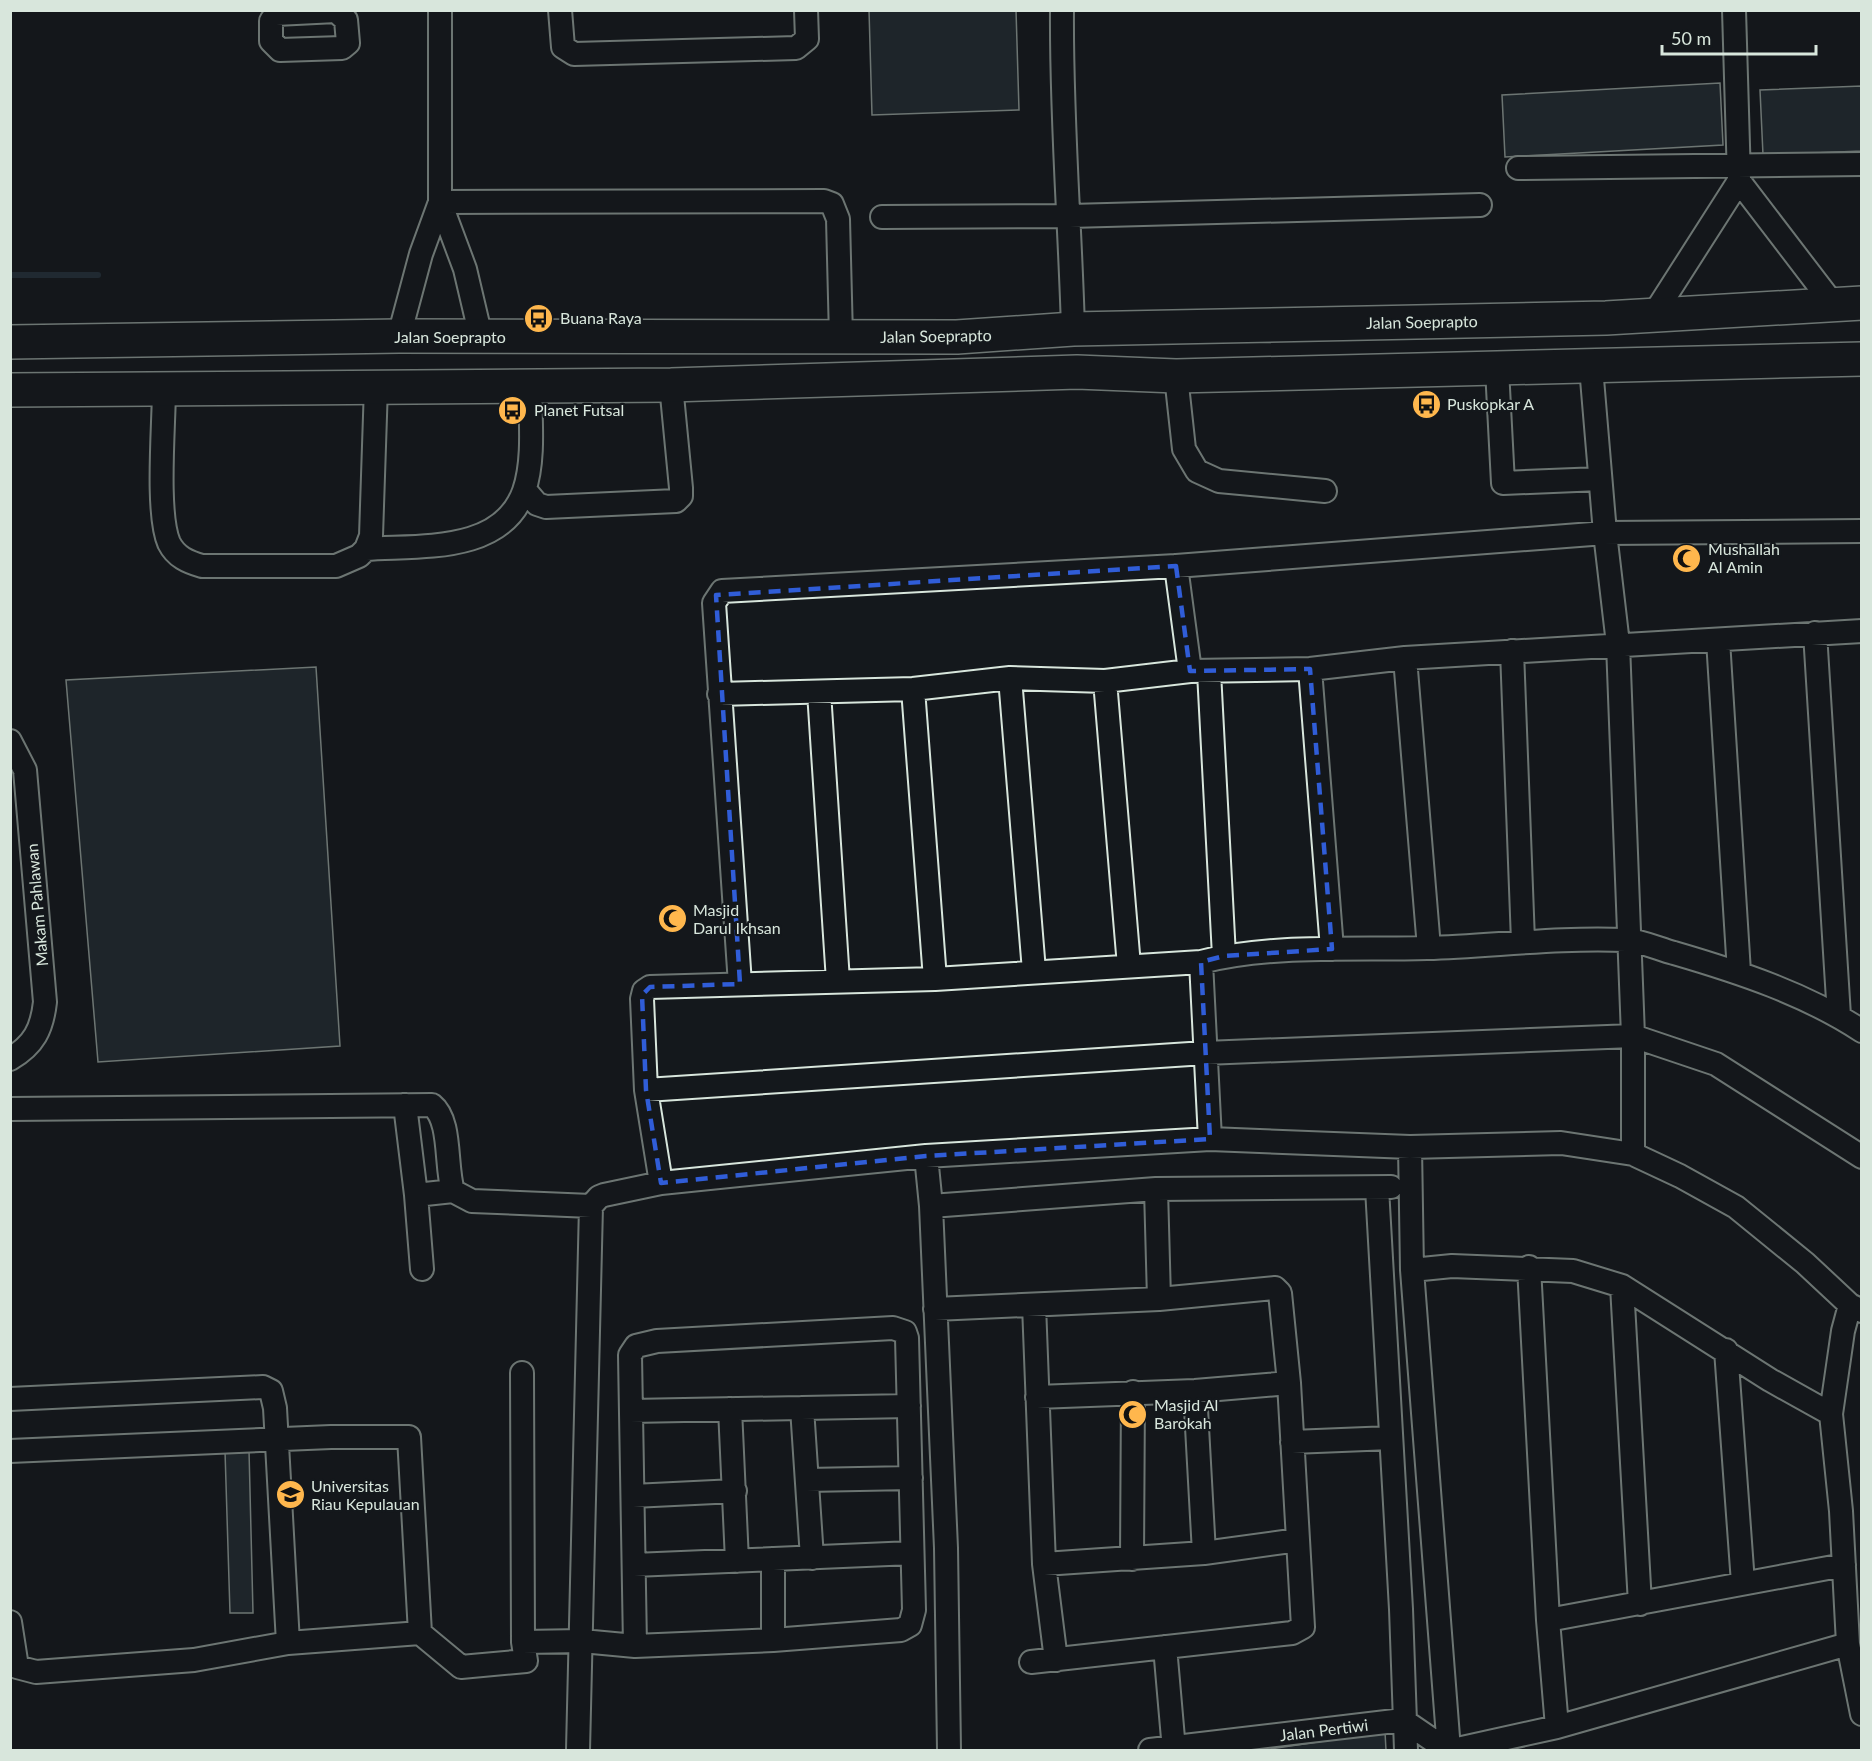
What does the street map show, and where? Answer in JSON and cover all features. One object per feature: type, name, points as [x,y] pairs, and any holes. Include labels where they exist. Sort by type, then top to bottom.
[{"type":"highway","name":"Jalan Soeprapto","points":[[10,342],[399,336],[481,338],[957,337],[1073,329],[1606,318],[1847,304]]},
{"type":"highway","points":[[957,337],[960,376]]},
{"type":"highway","points":[[10,390],[530,384],[671,385],[1077,372],[1176,376],[1862,359]]},
{"type":"street","points":[[399,336],[421,254],[440,202],[440,10]]},
{"type":"street","points":[[560,10],[563,47],[574,54],[796,48],[807,39],[806,10]]},
{"type":"street","points":[[1062,10],[1062,92],[1070,216],[1073,329]]},
{"type":"street","points":[[1654,314],[1739,173],[1734,10]]},
{"type":"street","points":[[1518,168],[1697,168],[1739,173],[1862,164]]},
{"type":"street","points":[[1739,173],[1847,304]]},
{"type":"street","points":[[440,202],[824,201],[832,204],[838,219],[841,337]]},
{"type":"street","points":[[440,202],[465,269],[481,338]]},
{"type":"street","points":[[882,217],[1070,216],[1480,205]]},
{"type":"street","points":[[1591,367],[1605,533],[1618,644],[1633,1036],[1633,1154]]},
{"type":"street","points":[[1497,369],[1503,483],[1600,479]]},
{"type":"street","points":[[1176,376],[1184,449],[1197,471],[1219,481],[1325,490]]},
{"type":"street","points":[[164,388],[162,488],[166,533],[170,544],[186,561],[202,566],[336,566],[346,564],[366,549],[473,540],[501,525],[525,490],[529,461],[530,384]]},
{"type":"street","points":[[525,490],[537,504],[546,507],[676,501],[681,496],[681,488],[671,385]]},
{"type":"street","points":[[366,549],[370,536],[376,386]]},
{"type":"street","points":[[740,984],[714,603],[722,591],[1176,566],[1605,533],[1862,531]]},
{"type":"street","points":[[1176,566],[1200,672],[1224,956]]},
{"type":"street","points":[[719,694],[913,689],[1010,678],[1106,681],[1200,672],[1310,669],[1405,658],[1862,631]]},
{"type":"street","points":[[1815,633],[1839,1016]]},
{"type":"street","points":[[1718,640],[1739,972]]},
{"type":"street","points":[[1512,651],[1523,941]]},
{"type":"street","points":[[1405,658],[1429,948]]},
{"type":"street","points":[[1310,669],[1332,949]]},
{"type":"street","points":[[1010,678],[1034,971]]},
{"type":"street","points":[[1106,681],[1129,966]]},
{"type":"street","points":[[913,689],[935,979]]},
{"type":"street","points":[[819,692],[838,981]]},
{"type":"street","name":"Makam Pahlawan","points":[[10,741],[25,770],[45,1002],[40,1031],[22,1052],[10,1059]]},
{"type":"street","points":[[661,1183],[646,1090],[642,999],[647,988],[935,979],[1202,962],[1224,956],[1332,949],[1429,948],[1523,941],[1629,940],[1739,972],[1839,1016],[1862,1031]]},
{"type":"street","points":[[1202,962],[1210,1139]]},
{"type":"street","points":[[646,1090],[1205,1053],[1633,1036],[1716,1064],[1862,1157]]},
{"type":"street","points":[[10,1110],[432,1105],[440,1111],[444,1121],[448,1176],[453,1191]]},
{"type":"street","points":[[405,1106],[422,1269]]},
{"type":"street","points":[[578,1750],[591,1206],[599,1197],[661,1183],[926,1156],[1210,1139],[1410,1147],[1561,1143],[1633,1154],[1680,1176],[1736,1207],[1856,1308],[1843,1331],[1831,1414],[1844,1565],[1848,1644],[1862,1714]]},
{"type":"street","points":[[1410,1147],[1412,1270],[1448,1750]]},
{"type":"street","points":[[926,1156],[931,1206],[946,1548],[949,1750]]},
{"type":"street","points":[[931,1206],[1155,1190],[1377,1188],[1410,1185]]},
{"type":"street","points":[[1377,1188],[1401,1609],[1403,1720],[1406,1750]]},
{"type":"street","points":[[1155,1190],[1159,1299]]},
{"type":"street","points":[[416,1195],[453,1191],[472,1202],[591,1206]]},
{"type":"street","points":[[1412,1270],[1452,1266],[1573,1270],[1622,1286],[1770,1380],[1831,1414]]},
{"type":"street","points":[[1529,1267],[1548,1620],[1557,1727]]},
{"type":"street","points":[[1622,1286],[1640,1604]]},
{"type":"street","points":[[935,1309],[1159,1299],[1275,1288],[1280,1293],[1289,1383],[1303,1627],[1292,1633],[1031,1662]]},
{"type":"street","points":[[1034,1305],[1044,1564],[1056,1660]]},
{"type":"street","points":[[523,1642],[582,1641],[635,1647],[773,1640],[906,1628],[913,1620],[911,1478],[905,1332],[893,1328],[642,1342],[636,1346],[630,1355],[635,1647]]},
{"type":"street","points":[[1726,1350],[1743,1583]]},
{"type":"street","points":[[10,1622],[17,1667],[36,1672],[194,1660],[288,1643],[420,1633],[461,1667],[526,1661],[523,1642],[522,1373]]},
{"type":"street","points":[[1037,1397],[1195,1391],[1289,1383]]},
{"type":"street","points":[[10,1398],[263,1387],[271,1391],[274,1398],[277,1440],[288,1643]]},
{"type":"street","points":[[1195,1391],[1204,1553]]},
{"type":"street","points":[[1132,1559],[1133,1392]]},
{"type":"street","points":[[631,1411],[909,1406]]},
{"type":"street","points":[[801,1408],[812,1558]]},
{"type":"street","points":[[730,1409],[737,1561]]},
{"type":"street","points":[[10,1451],[410,1437],[420,1633]]},
{"type":"street","points":[[1292,1442],[1391,1438]]},
{"type":"street","points":[[807,1480],[911,1478]]},
{"type":"street","points":[[633,1496],[735,1491]]},
{"type":"street","points":[[1044,1564],[1204,1553],[1298,1540]]},
{"type":"street","points":[[634,1565],[912,1553]]},
{"type":"street","points":[[773,1559],[773,1640]]},
{"type":"street","points":[[1548,1620],[1844,1565]]},
{"type":"street","points":[[1453,1750],[1557,1727],[1848,1644]]},
{"type":"street","points":[[1165,1647],[1174,1749]]},
{"type":"street","points":[[1403,1720],[1448,1750]]},
{"type":"street","name":"Jalan Pertiwi","points":[[1150,1750],[1174,1749],[1403,1720]]},
{"type":"highlighted area","points":[[1176,566],[1190,671],[1310,669],[1332,949],[1224,956],[1201,962],[1210,1139],[926,1156],[661,1183],[646,1090],[642,995],[650,987],[740,984],[716,595]]},
{"type":"building","points":[[869,10],[1016,10],[1019,110],[872,115]]},
{"type":"building","points":[[1720,83],[1723,145],[1505,157],[1502,95]]},
{"type":"building","points":[[1862,86],[1862,151],[1763,155],[1760,90]]},
{"type":"building","points":[[316,667],[340,1046],[98,1062],[66,680]]},
{"type":"building","points":[[249,1450],[253,1613],[230,1613],[225,1451]]},
{"type":"building","points":[[1385,1732],[1386,1750],[1263,1750]]},
{"type":"waterway","points":[[10,275],[98,275]]},
{"type":"place","name":"Buana Raya","points":[[539,318]]},
{"type":"place","name":"Puskopkar A","points":[[1426,404]]},
{"type":"place","name":"Planet Futsal","points":[[513,410]]},
{"type":"place","name":"Mushallah Al Amin","points":[[1687,558]]},
{"type":"place","name":"Masjid Darul Ikhsan","points":[[672,919]]},
{"type":"place","name":"Masjid Al Barokah","points":[[1133,1414]]},
{"type":"place","name":"Universitas Riau Kepulauan","points":[[290,1495]]}]
